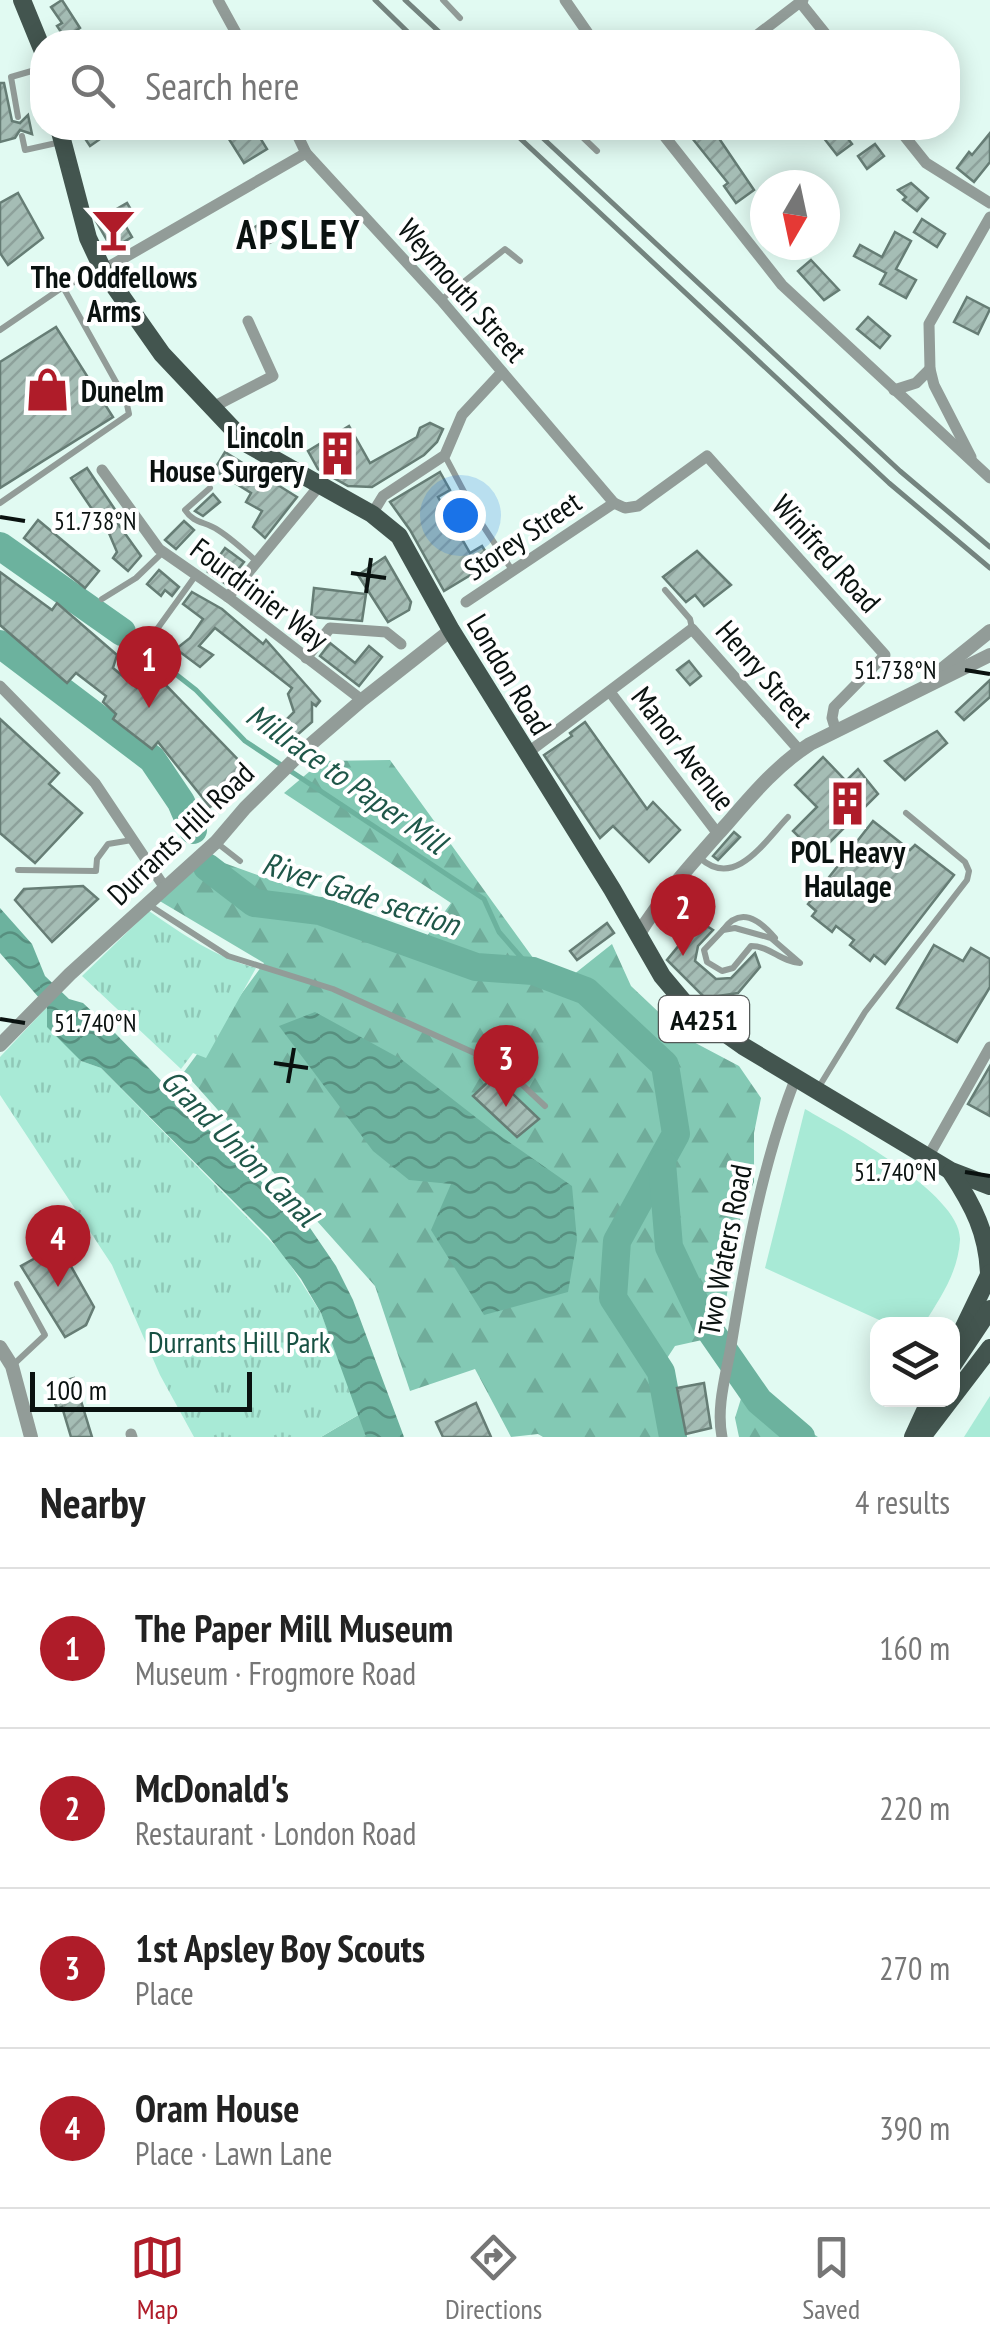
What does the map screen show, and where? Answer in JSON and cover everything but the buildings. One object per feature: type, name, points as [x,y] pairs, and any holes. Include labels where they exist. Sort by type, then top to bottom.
[{"type":"main road","points":[[22,0],[34,30]]},
{"type":"main road","name":"London Road","points":[[62,140],[88,238],[103,270],[162,354],[247,444],[372,514],[399,536],[451,630],[662,976],[688,1007],[715,1028],[956,1175],[990,1186]]},
{"type":"main road","points":[[960,1336],[990,1274],[979,1216],[956,1175],[990,1174]]},
{"type":"main road","name":"A4251","points":[[956,1175],[990,1205]]},
{"type":"main road","points":[[960,1354],[990,1309]]},
{"type":"main road","points":[[922,1437],[990,1348]]},
{"type":"main road","points":[[913,1437],[927,1407]]},
{"type":"street","points":[[218,0],[235,30]]},
{"type":"street","points":[[565,0],[586,30]]},
{"type":"street","points":[[764,30],[802,1],[823,30]]},
{"type":"street","name":"Weymouth Street","points":[[300,140],[306,153],[441,300],[614,503]]},
{"type":"street","points":[[667,140],[782,285],[990,478]]},
{"type":"street","points":[[908,140],[926,163],[990,203]]},
{"type":"street","points":[[103,270],[306,153]]},
{"type":"street","points":[[975,464],[942,403],[930,369],[929,324],[990,217]]},
{"type":"street","points":[[211,408],[273,376],[248,320]]},
{"type":"street","points":[[894,390],[916,384],[930,369]]},
{"type":"street","points":[[372,514],[383,496],[445,455],[462,414],[502,372]]},
{"type":"street","points":[[975,464],[990,454]]},
{"type":"street","name":"Storey Street","points":[[466,602],[614,503],[626,508],[643,503],[706,456]]},
{"type":"street","name":"Winifred Road","points":[[706,456],[885,655],[834,707],[836,732]]},
{"type":"street","name":"Fourdrinier Way","points":[[102,470],[163,552],[362,700]]},
{"type":"street","points":[[228,597],[320,485]]},
{"type":"street","points":[[306,658],[330,628],[386,632],[401,644]]},
{"type":"street","points":[[526,754],[692,629]]},
{"type":"street","name":"Henry Street","points":[[692,629],[800,750]]},
{"type":"street","name":"Durrants Hill Road","points":[[0,1045],[70,974],[216,842],[244,808],[304,750],[451,630]]},
{"type":"street","points":[[922,687],[990,631]]},
{"type":"street","points":[[638,935],[698,856],[777,768],[800,750],[990,656]]},
{"type":"street","points":[[0,686],[94,784],[165,888]]},
{"type":"street","name":"Manor Avenue","points":[[610,692],[718,834]]},
{"type":"street","points":[[928,1157],[990,1047]]},
{"type":"street","name":"Two Waters Road","points":[[722,1437],[722,1393],[746,1251],[772,1138],[796,1077]]},
{"type":"street","points":[[0,1347],[12,1366],[31,1437]]},
{"type":"lane","points":[[443,0],[460,18]]},
{"type":"lane","points":[[18,117],[10,76],[30,71]]},
{"type":"lane","points":[[22,136],[24,150],[49,140]]},
{"type":"lane","points":[[585,140],[596,151]]},
{"type":"lane","points":[[441,300],[505,249],[520,261]]},
{"type":"lane","points":[[0,330],[63,286],[103,270]]},
{"type":"lane","points":[[0,504],[129,414],[126,400],[63,286]]},
{"type":"lane","points":[[445,455],[478,518],[513,572]]},
{"type":"lane","points":[[210,488],[188,505],[188,515],[198,523],[214,526],[257,562]]},
{"type":"lane","points":[[102,600],[136,578],[163,552]]},
{"type":"lane","points":[[137,657],[196,574]]},
{"type":"lane","points":[[665,590],[690,618],[692,629]]},
{"type":"lane","points":[[817,1090],[865,1012],[967,880],[965,862],[906,813]]},
{"type":"lane","points":[[698,856],[717,869],[738,867],[788,816]]},
{"type":"lane","points":[[18,870],[96,871],[97,859],[108,844],[133,840]]},
{"type":"lane","points":[[216,842],[240,860]]},
{"type":"lane","points":[[148,905],[228,956],[333,989],[487,1058],[502,1066],[545,1106]]},
{"type":"lane","points":[[746,916],[766,928],[800,963],[751,946],[733,968],[722,972],[707,962],[703,954],[723,930],[732,920],[746,916]]},
{"type":"lane","points":[[723,930],[734,928],[779,943]]},
{"type":"lane","points":[[12,1366],[45,1336],[17,1284]]},
{"type":"green space","points":[[390,760],[536,962],[573,975],[612,944],[631,986],[686,1038],[739,1066],[761,1098],[754,1133],[754,1182],[742,1209],[718,1345],[702,1340],[675,1346],[658,1372],[670,1437],[511,1437],[475,1369],[410,1391],[375,1286],[184,1072],[264,963],[158,900],[202,855],[427,936],[451,903],[284,793],[322,761]]},
{"type":"green space","points":[[149,911],[213,951],[256,968],[206,1058],[193,1053],[181,1069],[82,976]]},
{"type":"green space","name":"Durrants Hill Park","points":[[47,1007],[81,1061],[101,1068],[284,1255],[321,1313],[360,1414],[321,1437],[194,1437],[160,1375],[112,1265],[0,1095],[0,1057]]},
{"type":"green space","points":[[805,1109],[921,1184],[942,1203],[955,1222],[960,1240],[947,1285],[928,1317],[873,1317],[765,1268]]},
{"type":"green space","points":[[748,1376],[818,1437],[739,1437],[735,1418]]},
{"type":"green space","points":[[990,1396],[990,1437],[964,1437]]},
{"type":"green space","points":[[360,1414],[366,1437],[321,1437]]},
{"type":"water","points":[[0,908],[32,944],[45,976],[114,1032],[238,1160],[308,1225],[353,1300],[404,1437],[366,1437],[321,1313],[268,1236],[101,1068],[81,1061],[47,1027],[47,1007],[0,953]]},
{"type":"water","points":[[315,1012],[401,1059],[572,1186],[577,1240],[568,1292],[484,1315],[431,1230],[451,1184],[409,1180],[373,1151],[279,1026]]},
{"type":"waterway","points":[[0,546],[122,632]]},
{"type":"waterway","name":"Millrace to Paper Mill","points":[[122,632],[196,690],[245,741],[484,899],[499,932],[533,971]]},
{"type":"waterway","name":"River Gade section","points":[[0,644],[152,759],[181,802],[193,830]]},
{"type":"waterway","name":"River Gade section","points":[[207,867],[254,903],[320,911],[476,967],[533,971],[586,991],[665,1065],[676,1134],[617,1241],[613,1298],[661,1372],[673,1437]]},
{"type":"waterway","points":[[662,1163],[669,1247],[705,1323],[759,1401],[801,1437]]},
{"type":"railway","points":[[375,0],[406,30]]},
{"type":"railway","points":[[405,0],[437,30]]},
{"type":"railway","points":[[522,140],[889,483],[990,568]]},
{"type":"railway","points":[[545,140],[900,471],[990,547]]},
{"type":"place","name":"The Oddfellows Arms","points":[[114,229]]},
{"type":"place","name":"Dunelm","points":[[48,390]]},
{"type":"place","name":"Lincoln House Surgery","points":[[337,453]]},
{"type":"place","name":"The Paper Mill Museum","points":[[149,708]]},
{"type":"place","name":"POL Heavy Haulage","points":[[848,804]]},
{"type":"place","name":"McDonald's","points":[[683,956]]},
{"type":"place","name":"1st Apsley Boy Scouts","points":[[506,1107]]},
{"type":"place","name":"Oram House","points":[[58,1287]]},
{"type":"district","name":"APSLEY","points":[[299,234]]},
{"type":"water label","name":"Grand Union Canal","points":[[240,1147]]}]
